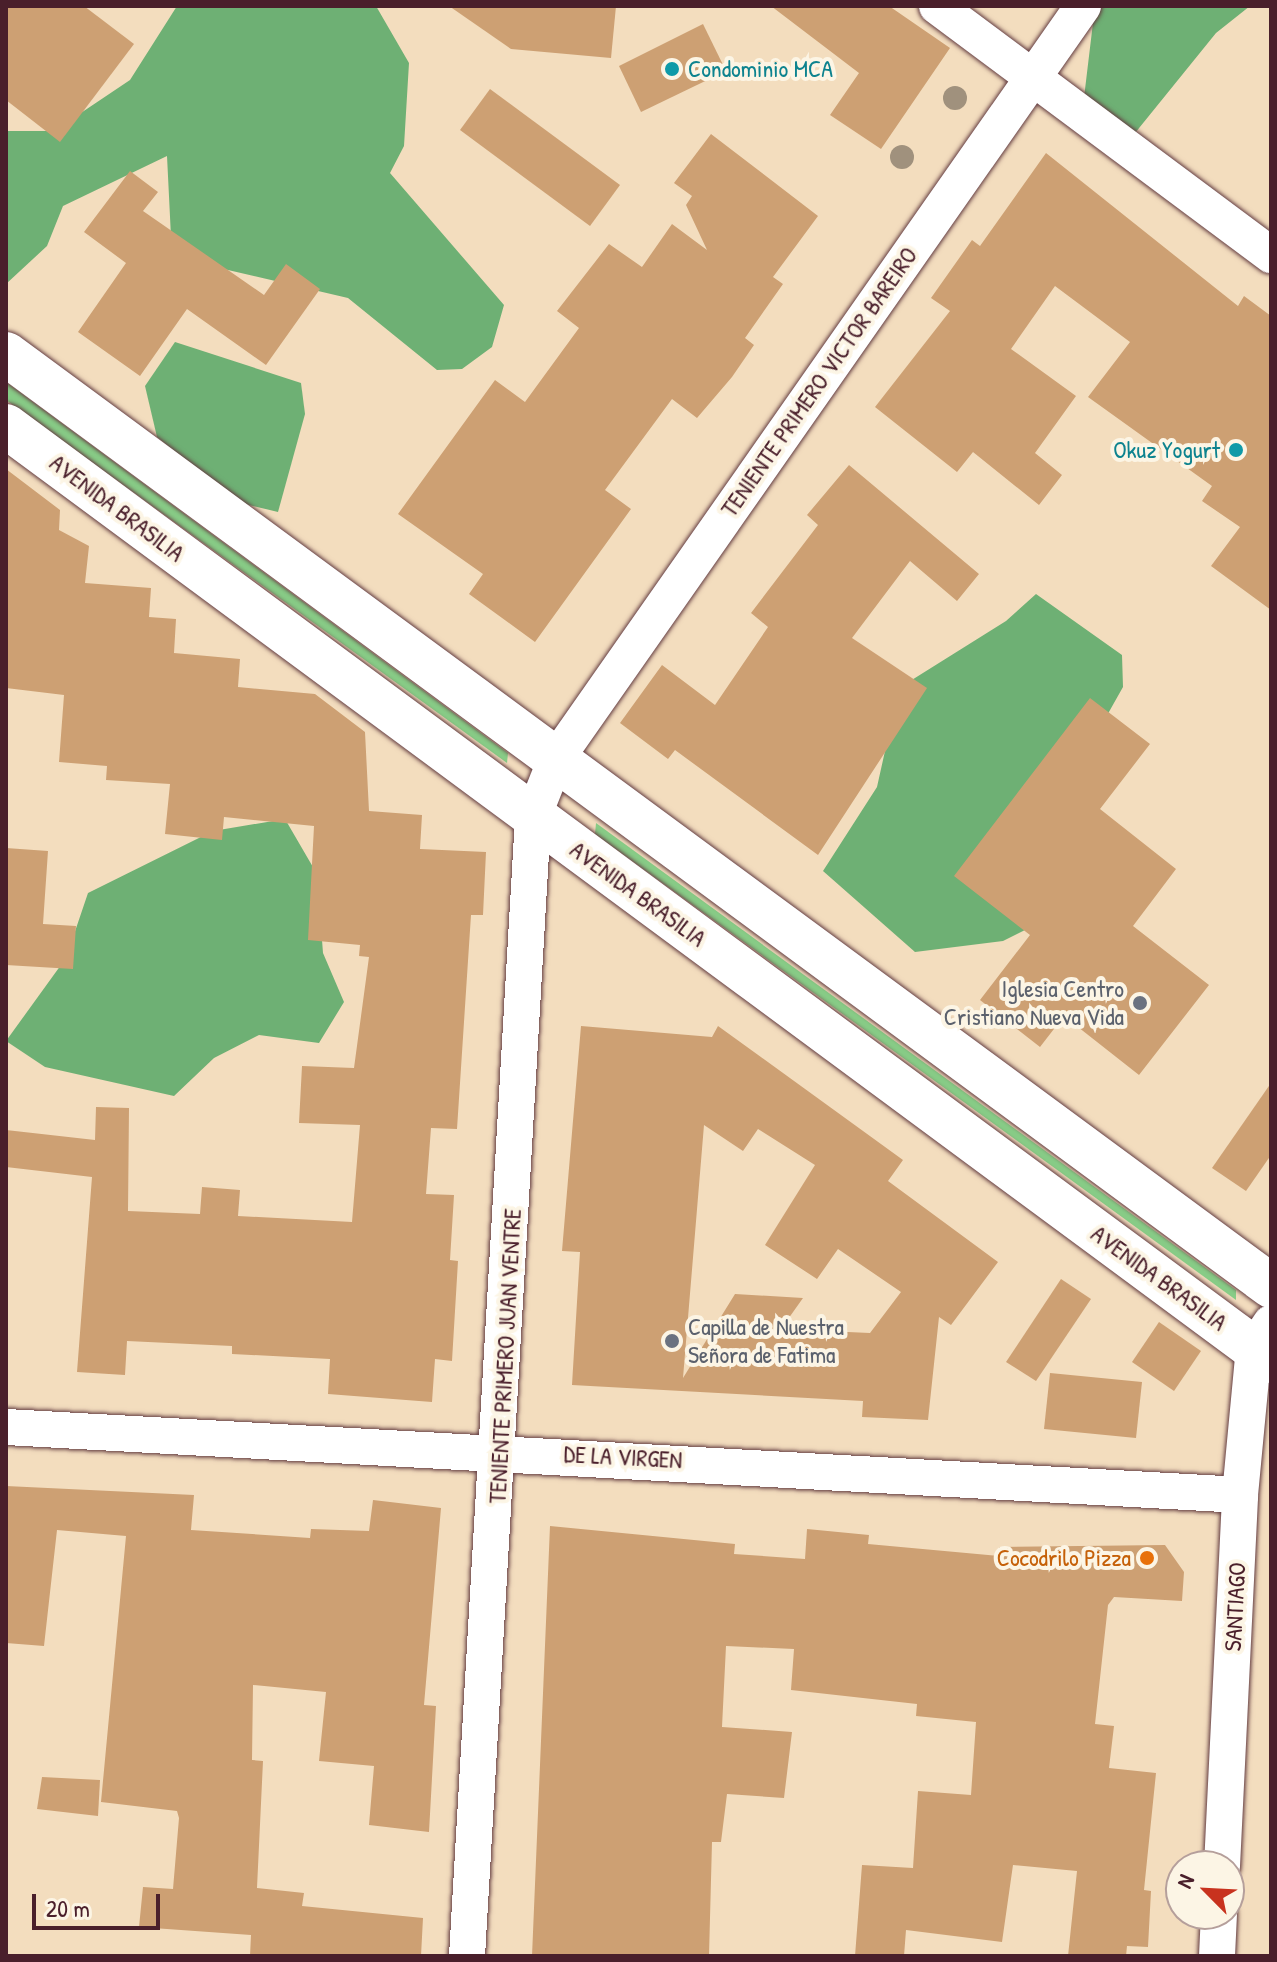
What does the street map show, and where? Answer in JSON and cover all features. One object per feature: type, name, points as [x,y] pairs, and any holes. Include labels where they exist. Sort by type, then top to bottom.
[{"type":"main road","points":[[6,354],[1271,1286]]},
{"type":"main road","name":"AVENIDA BRASILIA","points":[[6,426],[533,817],[1265,1344]]},
{"type":"street","points":[[937,6],[1271,255]]},
{"type":"street","name":"TENIENTE PRIMERO VICTOR BAREIRO","points":[[556,759],[1083,6]]},
{"type":"street","name":"TENIENTE PRIMERO JUAN VENTRE","points":[[467,1956],[501,1450],[533,817],[556,759]]},
{"type":"street","name":"SANTIAGO","points":[[1223,1850],[1240,1495],[1265,1344]]},
{"type":"street","name":"DE LA VIRGEN","points":[[6,1427],[501,1450],[1240,1495]]},
{"type":"street","points":[[1217,1956],[1218,1930]]},
{"type":"green space","points":[[177,6],[376,6],[409,63],[404,146],[390,173],[504,305],[492,347],[462,369],[437,370],[348,298],[172,257],[167,156],[63,206],[47,246],[6,284],[6,131],[54,131],[130,80]]},
{"type":"green space","points":[[1095,6],[1250,6],[1216,33],[1131,138],[1083,106]]},
{"type":"green space","points":[[175,342],[301,383],[305,414],[278,512],[237,502],[157,437],[145,386]]},
{"type":"green space","points":[[6,382],[508,753],[507,763],[6,400]]},
{"type":"green space","points":[[1036,594],[1122,655],[1123,687],[1092,742],[1067,909],[1003,941],[915,952],[823,871],[877,787],[899,688],[1006,621]]},
{"type":"green space","points":[[285,819],[317,874],[323,953],[344,1002],[319,1043],[259,1035],[214,1058],[174,1096],[45,1067],[6,1041],[66,958],[88,893],[213,831]]},
{"type":"green space","points":[[596,823],[1236,1290],[1236,1300],[595,834]]},
{"type":"building","points":[[6,6],[84,6],[134,44],[60,142],[6,100]]},
{"type":"building","points":[[449,6],[616,6],[611,58],[511,49]]},
{"type":"building","points":[[771,6],[889,6],[950,48],[881,149],[830,115],[859,73]]},
{"type":"building","name":"Condominio MCA","points":[[703,24],[726,71],[641,112],[619,66]]},
{"type":"building","points":[[490,89],[620,185],[590,226],[460,130]]},
{"type":"building","points":[[711,134],[818,216],[773,277],[783,284],[745,338],[754,345],[732,377],[697,418],[672,399],[605,490],[631,509],[535,642],[469,594],[483,574],[398,514],[495,380],[525,402],[579,328],[557,311],[609,244],[642,267],[672,224],[707,250],[686,205],[692,196],[674,183]]},
{"type":"building","points":[[1046,153],[1238,306],[1244,296],[1271,316],[1271,610],[1211,566],[1240,527],[1202,501],[1212,486],[1088,397],[1130,342],[1055,286],[1011,349],[1076,396],[1035,453],[1062,475],[1039,505],[973,452],[957,472],[875,407],[950,311],[931,298],[972,240],[980,246]]},
{"type":"building","points":[[130,171],[158,192],[143,211],[264,295],[286,264],[320,289],[266,365],[187,309],[140,376],[78,332],[126,263],[84,232]]},
{"type":"building","points":[[849,465],[979,574],[957,601],[910,561],[852,638],[927,688],[818,855],[675,750],[668,759],[620,723],[662,665],[715,705],[768,627],[751,613],[818,525],[807,515]]},
{"type":"building","points":[[6,469],[60,510],[59,530],[89,546],[85,583],[151,588],[149,617],[176,619],[174,653],[240,659],[238,687],[315,694],[365,732],[369,811],[422,815],[420,849],[486,852],[483,915],[471,915],[457,1129],[431,1128],[426,1194],[454,1195],[450,1260],[458,1261],[452,1361],[435,1359],[432,1402],[328,1394],[330,1359],[232,1354],[232,1346],[127,1341],[125,1375],[77,1372],[92,1177],[6,1167],[6,1130],[95,1140],[96,1107],[129,1108],[128,1211],[200,1214],[202,1187],[240,1190],[238,1216],[352,1222],[360,1125],[299,1123],[302,1066],[354,1068],[369,957],[359,956],[360,945],[308,940],[314,826],[224,817],[222,840],[165,834],[170,784],[106,780],[107,766],[59,762],[64,695],[6,688]]},
{"type":"building","points":[[1090,698],[1150,744],[1100,809],[1176,869],[1133,926],[1209,985],[1139,1075],[1064,1016],[1040,1047],[980,1000],[1030,935],[954,876]]},
{"type":"building","points":[[6,848],[48,851],[43,924],[76,926],[73,969],[6,965]]},
{"type":"building","points":[[581,1026],[712,1037],[718,1026],[903,1160],[888,1181],[998,1262],[951,1325],[939,1317],[928,1420],[862,1417],[863,1401],[572,1385],[580,1252],[562,1251]],"holes":[[[704,1125],[743,1151],[758,1129],[815,1165],[765,1245],[817,1279],[838,1249],[901,1292],[870,1333],[781,1329],[803,1298],[735,1294],[683,1378]]]},
{"type":"building","points":[[1271,1083],[1271,1155],[1246,1191],[1212,1168]]},
{"type":"building","points":[[1061,1279],[1091,1299],[1036,1381],[1006,1362]]},
{"type":"building","points":[[1159,1322],[1201,1351],[1174,1391],[1132,1362]]},
{"type":"building","points":[[1050,1373],[1142,1382],[1136,1438],[1044,1429]]},
{"type":"building","points":[[6,1486],[194,1495],[191,1530],[310,1538],[311,1529],[369,1531],[373,1500],[441,1508],[424,1705],[436,1706],[429,1832],[369,1825],[374,1766],[319,1761],[326,1692],[253,1685],[252,1760],[263,1761],[257,1888],[304,1893],[302,1906],[423,1918],[421,1956],[250,1956],[251,1935],[139,1927],[143,1887],[173,1889],[179,1818],[177,1811],[101,1802],[126,1536],[57,1530],[44,1646],[6,1643]]},
{"type":"building","points":[[550,1526],[735,1544],[734,1554],[805,1559],[807,1529],[869,1535],[868,1544],[999,1556],[999,1547],[1165,1545],[1184,1572],[1182,1601],[1114,1597],[1108,1605],[1095,1724],[1114,1726],[1109,1768],[1156,1773],[1144,1890],[1151,1891],[1148,1947],[1127,1946],[1126,1956],[1068,1956],[1077,1871],[1013,1865],[1002,1942],[906,1930],[904,1956],[855,1956],[862,1865],[913,1868],[918,1791],[971,1795],[976,1722],[916,1716],[917,1704],[791,1690],[794,1649],[726,1646],[722,1727],[792,1732],[784,1798],[727,1794],[721,1842],[712,1842],[709,1956],[532,1956]]},
{"type":"building","points":[[42,1777],[100,1780],[98,1816],[37,1809]]},
{"type":"place","name":"Condominio MCA","points":[[672,69]]},
{"type":"place","name":"Okuz Yogurt","points":[[1236,450]]},
{"type":"place","name":"Iglesia Centro Cristiano Nueva Vida","points":[[1140,1003]]},
{"type":"place","name":"Capilla de Nuestra Señora de Fatima","points":[[672,1341]]},
{"type":"place","name":"Cocodrilo Pizza","points":[[1147,1558]]}]
